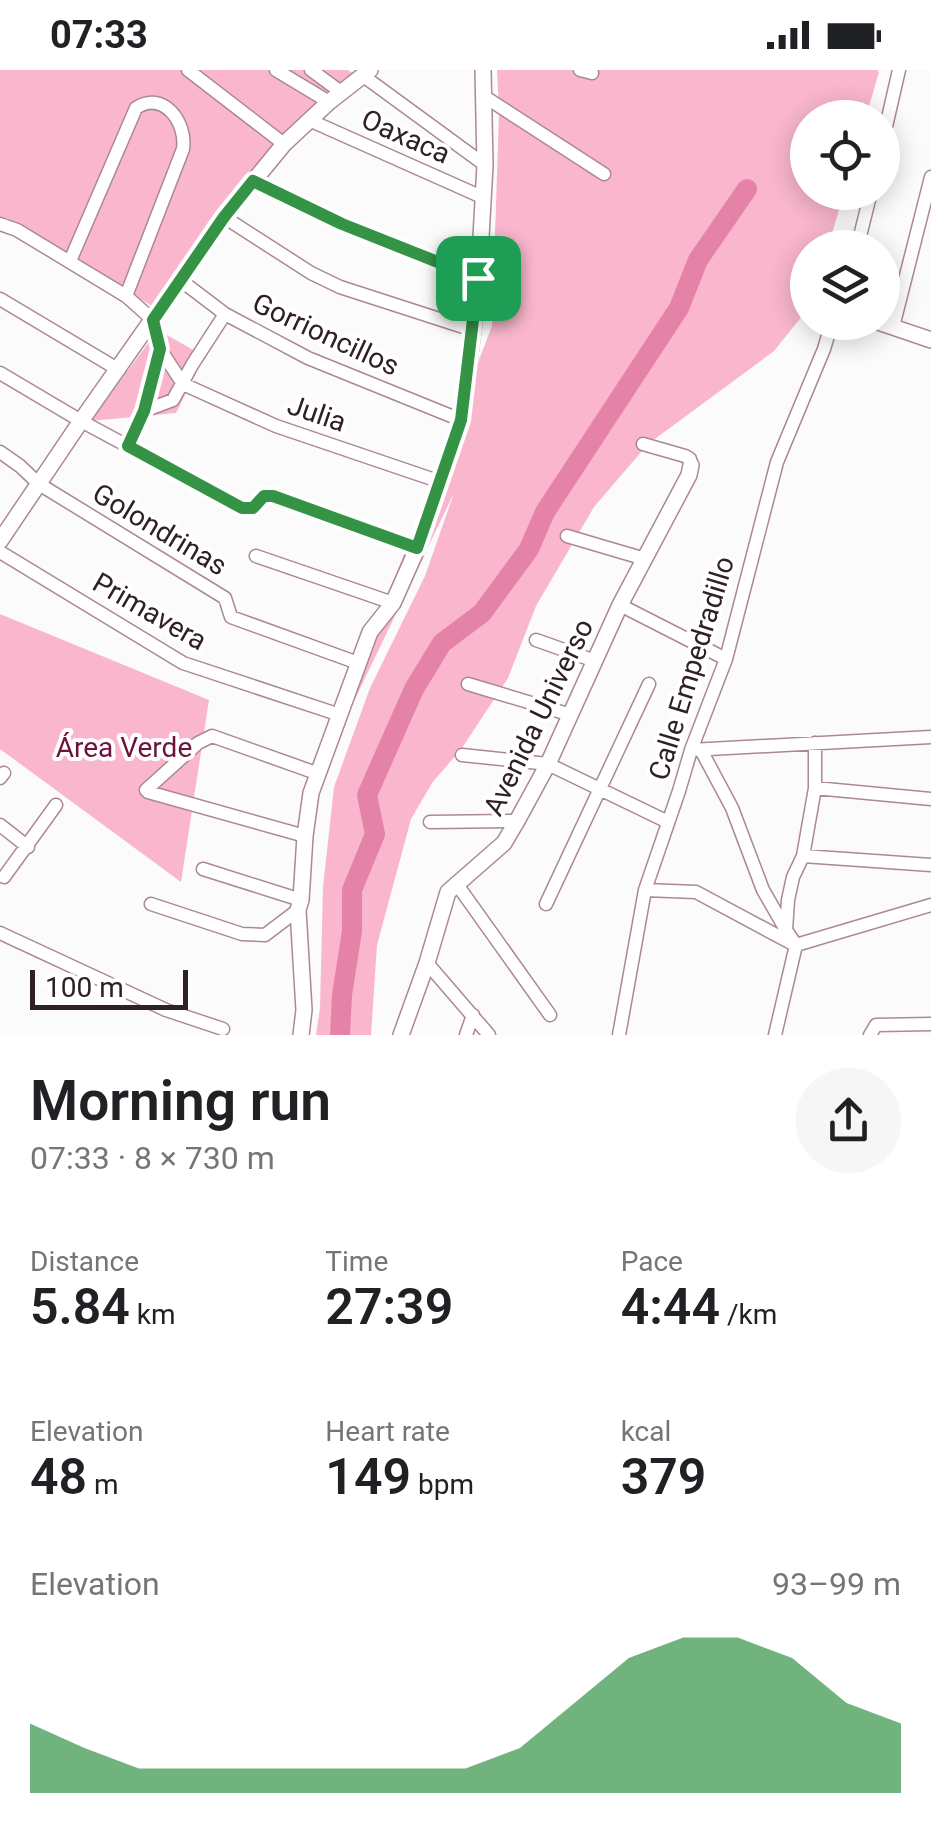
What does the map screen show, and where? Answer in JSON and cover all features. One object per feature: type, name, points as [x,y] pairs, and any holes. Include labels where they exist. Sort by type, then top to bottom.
[{"type":"street","points":[[188,70],[284,144]]},
{"type":"street","points":[[276,70],[335,97]]},
{"type":"street","points":[[312,70],[335,97]]},
{"type":"street","points":[[301,1035],[304,1010],[300,905],[311,794],[370,632],[393,603],[417,548],[461,420],[478,278],[485,165],[483,70]]},
{"type":"street","points":[[893,100],[900,70]]},
{"type":"street","points":[[2,534],[224,217],[284,144],[366,72],[485,165]]},
{"type":"street","points":[[485,97],[604,174]]},
{"type":"street","points":[[70,262],[136,108],[145,102],[159,103],[178,120],[185,134],[183,148],[126,296]]},
{"type":"street","name":"Oaxaca","points":[[308,120],[482,197]]},
{"type":"street","points":[[900,277],[931,177]]},
{"type":"street","points":[[253,181],[342,224],[478,278]]},
{"type":"street","points":[[224,217],[340,288],[473,330]]},
{"type":"street","points":[[0,224],[17,230],[126,296],[153,320],[160,349],[182,384]]},
{"type":"street","name":"Gorrioncillos","points":[[179,280],[225,314],[308,358],[461,420]]},
{"type":"street","points":[[0,300],[118,370]]},
{"type":"street","points":[[144,411],[173,400],[225,314]]},
{"type":"street","points":[[900,330],[931,340]]},
{"type":"street","name":"Calle Empedradillo","points":[[619,1035],[645,890],[726,659],[778,462],[827,340]]},
{"type":"street","points":[[128,446],[144,411],[160,349]]},
{"type":"street","points":[[0,373],[242,508],[253,508],[264,496],[273,496],[417,548]]},
{"type":"street","name":"Julia","points":[[182,384],[276,426],[438,482]]},
{"type":"street","points":[[642,444],[685,456],[691,466]]},
{"type":"street","points":[[0,452],[38,484]]},
{"type":"street","name":"Avenida Universo","points":[[401,1035],[448,892],[504,843],[517,821],[691,466]]},
{"type":"street","name":"Golondrinas","points":[[38,484],[225,598],[231,617],[358,664]]},
{"type":"street","points":[[567,536],[645,560]]},
{"type":"street","name":"Primavera","points":[[0,552],[182,663],[340,715]]},
{"type":"street","points":[[256,556],[393,603]]},
{"type":"street","points":[[620,605],[726,659]]},
{"type":"street","points":[[536,640],[595,661]]},
{"type":"street","points":[[468,684],[571,715]]},
{"type":"street","points":[[546,904],[649,684]]},
{"type":"street","points":[[306,836],[146,790],[198,743],[212,736],[319,774]]},
{"type":"street","points":[[775,1035],[796,945],[763,890],[732,808],[696,750],[931,737]]},
{"type":"street","points":[[786,930],[788,900],[803,856],[814,788],[815,743]]},
{"type":"street","points":[[462,755],[548,764],[668,822]]},
{"type":"street","points":[[814,788],[931,799]]},
{"type":"street","points":[[4,877],[56,804]]},
{"type":"street","points":[[430,822],[517,821]]},
{"type":"street","points":[[0,825],[28,846]]},
{"type":"street","points":[[803,856],[931,864]]},
{"type":"street","points":[[203,869],[300,905]]},
{"type":"street","points":[[456,882],[550,1015]]},
{"type":"street","points":[[645,890],[696,892],[796,945],[931,905]]},
{"type":"street","points":[[151,904],[242,934],[264,935],[300,905]]},
{"type":"street","points":[[0,933],[166,1010],[223,1029]]},
{"type":"street","points":[[427,963],[488,1035]]},
{"type":"street","points":[[466,1035],[472,1015]]},
{"type":"street","points":[[873,1030],[931,1024]]},
{"type":"green space","points":[[0,70],[348,70],[354,74],[308,112],[155,308],[7,218],[0,229]]},
{"type":"green space","points":[[497,70],[879,72],[871,100],[790,100],[790,210],[839,210],[833,230],[790,230],[790,331],[774,351],[648,444],[594,507],[536,606],[508,678],[462,748],[432,783],[411,819],[377,945],[371,1035],[316,1035],[323,887],[334,787],[370,688],[425,576],[454,493],[319,774],[492,326]]},
{"type":"green space","points":[[158,330],[204,356],[176,413],[90,421]]},
{"type":"green space","name":"Área Verde","points":[[0,614],[209,700],[181,882],[0,749]]},
{"type":"waterway","points":[[340,1035],[352,931],[352,890],[375,834],[367,795],[414,689],[442,643],[482,613],[529,549],[545,512],[679,308],[698,260],[747,189]]},
{"type":"route","points":[[253,181],[342,224],[478,278],[461,420],[417,548],[273,496],[264,496],[253,508],[242,508],[128,446],[144,411],[160,349],[153,320],[253,181]]}]
